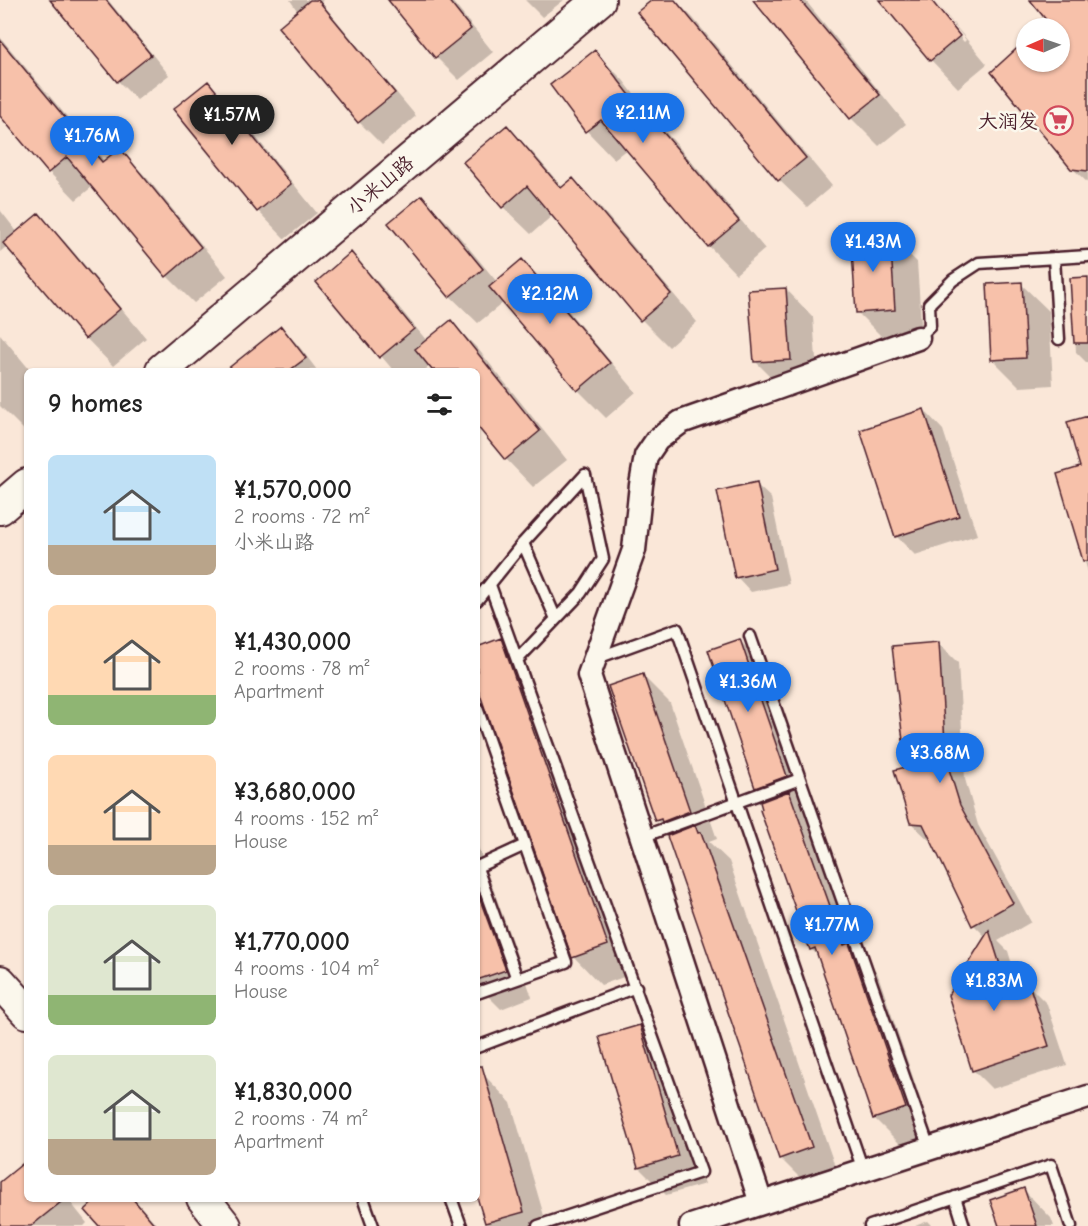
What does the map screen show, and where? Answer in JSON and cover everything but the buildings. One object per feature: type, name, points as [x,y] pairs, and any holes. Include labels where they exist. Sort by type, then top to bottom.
[{"type":"street","name":"小米山路","points":[[164,368],[598,0]]},
{"type":"street","points":[[761,1203],[590,675],[634,550],[640,485],[646,456],[657,440],[681,422],[918,338]]},
{"type":"street","points":[[0,508],[24,488]]},
{"type":"street","points":[[0,982],[24,1009]]},
{"type":"street","points":[[691,1226],[1088,1096]]},
{"type":"street","points":[[206,1202],[225,1226]]},
{"type":"lane","points":[[918,338],[930,326],[929,304],[953,280],[979,263],[1088,256]]},
{"type":"lane","points":[[1054,258],[1059,339]]},
{"type":"lane","points":[[480,597],[585,475],[603,559],[581,593],[517,660]]},
{"type":"lane","points":[[524,543],[556,619]]},
{"type":"lane","points":[[490,585],[701,1172],[538,1226]]},
{"type":"lane","points":[[595,659],[677,629],[863,1170]]},
{"type":"lane","points":[[750,636],[929,1148]]},
{"type":"lane","points":[[480,717],[566,962],[480,992]]},
{"type":"lane","points":[[642,837],[800,779]]},
{"type":"lane","points":[[480,866],[525,845]]},
{"type":"lane","points":[[480,875],[517,979]]},
{"type":"lane","points":[[480,1046],[636,987]]},
{"type":"lane","points":[[870,1226],[1051,1165],[1071,1226]]},
{"type":"lane","points":[[955,1197],[964,1226]]},
{"type":"lane","points":[[364,1202],[373,1226]]},
{"type":"lane","points":[[452,1202],[461,1226]]},
{"type":"place","name":"大润发","points":[[1059,121]]}]
